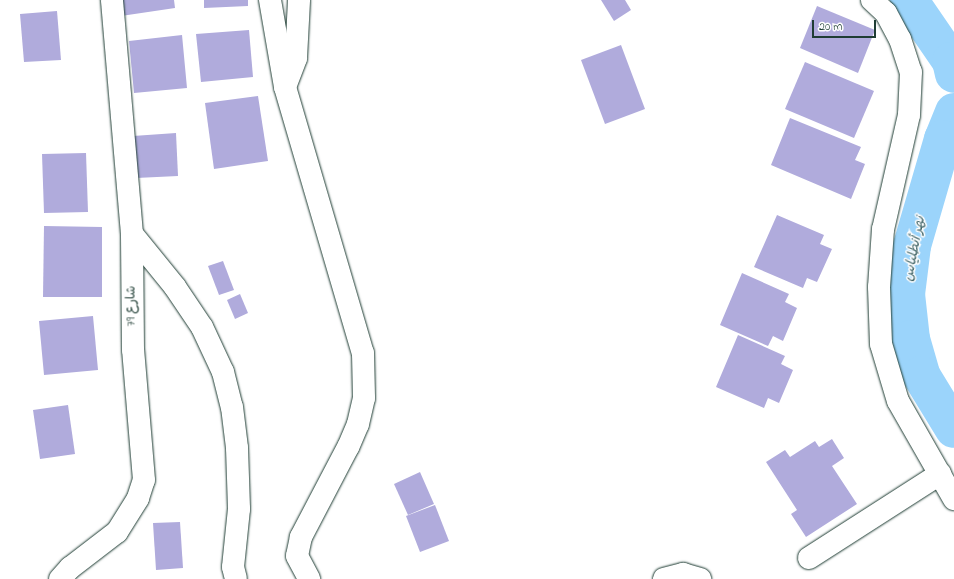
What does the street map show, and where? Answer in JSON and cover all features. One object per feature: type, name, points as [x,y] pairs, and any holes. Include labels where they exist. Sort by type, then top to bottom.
[{"type":"street","name":"شارع 79","points":[[60,579],[70,568],[117,532],[138,498],[144,480],[133,350],[132,234],[112,0]]},
{"type":"street","points":[[270,0],[285,87],[363,353],[364,398],[358,424],[348,447],[301,537],[297,556],[309,579]]},
{"type":"street","points":[[285,87],[296,58],[299,0]]},
{"type":"street","points":[[872,0],[886,13],[900,39],[911,72],[909,115],[890,232],[879,287],[881,344],[898,401],[954,499]]},
{"type":"street","points":[[132,234],[174,287],[202,327],[223,372],[232,407],[237,448],[239,509],[233,567],[236,579]]},
{"type":"street","points":[[810,558],[940,474]]},
{"type":"street","points":[[664,579],[683,574],[700,579]]},
{"type":"building","points":[[119,0],[174,0],[175,8],[121,16]]},
{"type":"building","points":[[204,0],[248,0],[248,6],[204,8]]},
{"type":"building","points":[[601,0],[625,0],[631,10],[614,21]]},
{"type":"building","points":[[817,6],[875,30],[858,73],[800,48]]},
{"type":"building","points":[[57,11],[61,60],[24,62],[20,14]]},
{"type":"building","points":[[249,30],[253,77],[201,82],[196,34]]},
{"type":"building","points":[[182,35],[187,88],[134,93],[129,41]]},
{"type":"building","points":[[621,45],[645,109],[605,124],[581,60]]},
{"type":"building","points":[[805,62],[874,91],[854,138],[785,109]]},
{"type":"building","points":[[258,96],[268,161],[214,169],[205,103]]},
{"type":"building","points":[[790,118],[861,147],[855,160],[865,164],[851,199],[771,165]]},
{"type":"building","points":[[176,133],[178,176],[136,178],[133,136]]},
{"type":"building","points":[[86,153],[88,212],[44,213],[42,154]]},
{"type":"building","points":[[777,215],[824,235],[820,244],[832,249],[817,282],[807,278],[803,288],[754,267]]},
{"type":"building","points":[[44,226],[102,227],[102,297],[43,297]]},
{"type":"building","points":[[223,261],[234,290],[219,295],[208,266]]},
{"type":"building","points":[[742,273],[789,294],[785,302],[797,308],[783,341],[773,336],[768,346],[720,325]]},
{"type":"building","points":[[240,294],[248,313],[235,319],[227,300]]},
{"type":"building","points":[[93,316],[98,370],[44,375],[39,321]]},
{"type":"building","points":[[738,335],[785,356],[781,364],[793,370],[779,403],[768,398],[764,408],[716,387]]},
{"type":"building","points":[[68,405],[75,454],[40,459],[33,410]]},
{"type":"building","points":[[832,439],[844,458],[832,466],[857,504],[806,537],[791,514],[797,510],[766,462],[785,450],[790,457],[815,441],[819,447]]},
{"type":"building","points":[[420,472],[434,504],[408,515],[394,484]]},
{"type":"building","points":[[435,505],[449,541],[420,552],[406,516]]},
{"type":"building","points":[[180,522],[183,568],[156,570],[153,523]]},
{"type":"waterway","name":"نهر أنطلياس","points":[[909,0],[951,61],[954,74]]},
{"type":"waterway","name":"نهر أنطلياس","points":[[954,112],[943,139],[912,246],[906,294],[911,339],[921,375],[954,429]]}]
